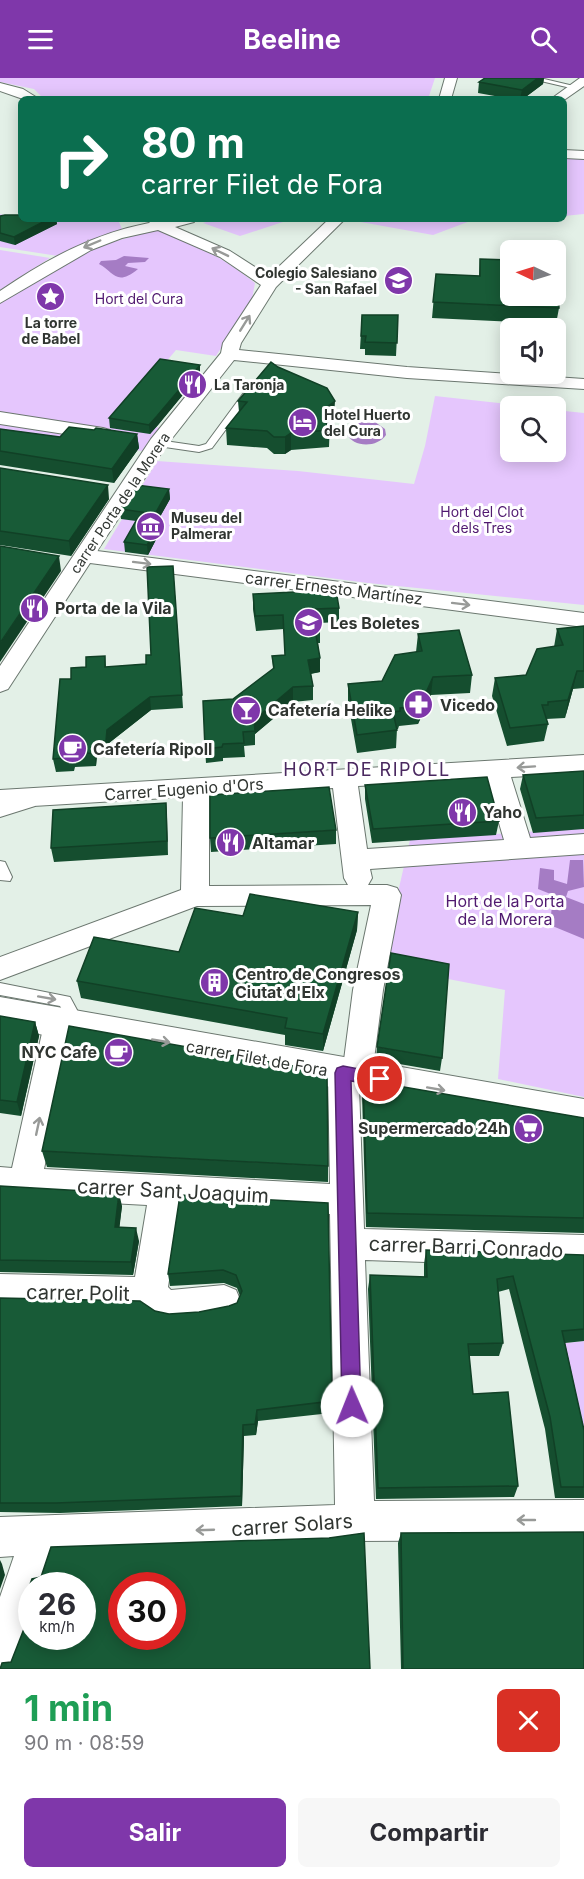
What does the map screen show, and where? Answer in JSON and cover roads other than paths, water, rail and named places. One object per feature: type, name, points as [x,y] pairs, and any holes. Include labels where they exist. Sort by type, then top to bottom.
[{"type":"street","points":[[446,96],[451,78]]},
{"type":"street","points":[[561,96],[580,84]]},
{"type":"street","points":[[0,87],[27,96]]},
{"type":"street","points":[[567,154],[584,155]]},
{"type":"street","points":[[0,298],[55,260],[125,230],[128,222]]},
{"type":"street","points":[[149,222],[225,254],[270,284]]},
{"type":"street","points":[[116,235],[174,222]]},
{"type":"street","name":"carrer Porta de la Morera","points":[[0,684],[73,561],[158,443],[230,354],[232,343],[270,284],[335,222]]},
{"type":"street","points":[[230,354],[333,367],[470,379],[584,384]]},
{"type":"street","points":[[0,418],[158,443]]},
{"type":"street","points":[[102,489],[124,493]]},
{"type":"street","name":"carrer Ernesto Martínez","points":[[73,561],[584,620]]},
{"type":"street","name":"Carrer Eugenio d'Ors","points":[[0,799],[584,764]]},
{"type":"street","points":[[496,769],[520,848]]},
{"type":"street","points":[[344,779],[360,895]]},
{"type":"street","points":[[195,896],[196,788]]},
{"type":"street","points":[[355,860],[584,844]]},
{"type":"street","points":[[0,969],[195,896],[387,895],[350,1074],[345,1200],[355,1521]]},
{"type":"street","name":"carrer Filet de Fora","points":[[0,1012],[584,1116]]},
{"type":"street","points":[[13,1183],[69,1025]]},
{"type":"street","name":"carrer Sant Joaquim","points":[[13,1183],[345,1200]]},
{"type":"street","points":[[150,1294],[166,1190]]},
{"type":"street","name":"carrer Barri Conrado","points":[[347,1244],[584,1251]]},
{"type":"street","name":"carrer Polit","points":[[0,1291],[150,1294],[165,1307],[224,1302]]},
{"type":"street","name":"carrer Solars","points":[[0,1537],[328,1526],[355,1521],[584,1520]]},
{"type":"street","points":[[0,1656],[41,1536]]},
{"type":"lane","points":[[531,78],[580,84]]},
{"type":"lane","points":[[158,443],[199,449],[209,446],[248,393]]},
{"type":"lane","points":[[0,812],[18,805],[94,794]]},
{"type":"lane","points":[[1,989],[65,1001],[69,1025]]},
{"type":"lane","points":[[350,1074],[353,999]]},
{"type":"place","name":"Colegio Salesiano - San Rafael","points":[[398,281]]},
{"type":"place","name":"La torre de Babel","points":[[51,296]]},
{"type":"place","name":"La Taronja","points":[[193,385]]},
{"type":"place","name":"Hotel Huerto del Cura","points":[[303,423]]},
{"type":"place","name":"Museu del Palmerar","points":[[150,526]]},
{"type":"place","name":"Porta de la Vila","points":[[34,608]]},
{"type":"place","name":"Les Boletes","points":[[309,623]]},
{"type":"place","name":"Vicedo","points":[[419,705]]},
{"type":"place","name":"Cafetería Helike","points":[[247,710]]},
{"type":"place","name":"Cafetería Ripoll","points":[[72,749]]},
{"type":"place","name":"Yaho","points":[[462,812]]},
{"type":"place","name":"Altamar","points":[[231,843]]},
{"type":"place","name":"Centro de Congresos Ciutat d'Elx","points":[[214,983]]},
{"type":"place","name":"NYC Cafe","points":[[118,1052]]},
{"type":"place","name":"Supermercado 24h","points":[[529,1128]]},
{"type":"district","name":"HORT DE RIPOLL","points":[[367,770]]},
{"type":"park label","name":"Hort del Cura","points":[[139,299]]},
{"type":"park label","name":"Hort del Clot dels Tres","points":[[482,520]]},
{"type":"park label","name":"Hort de la Porta de la Morera","points":[[505,910]]}]
